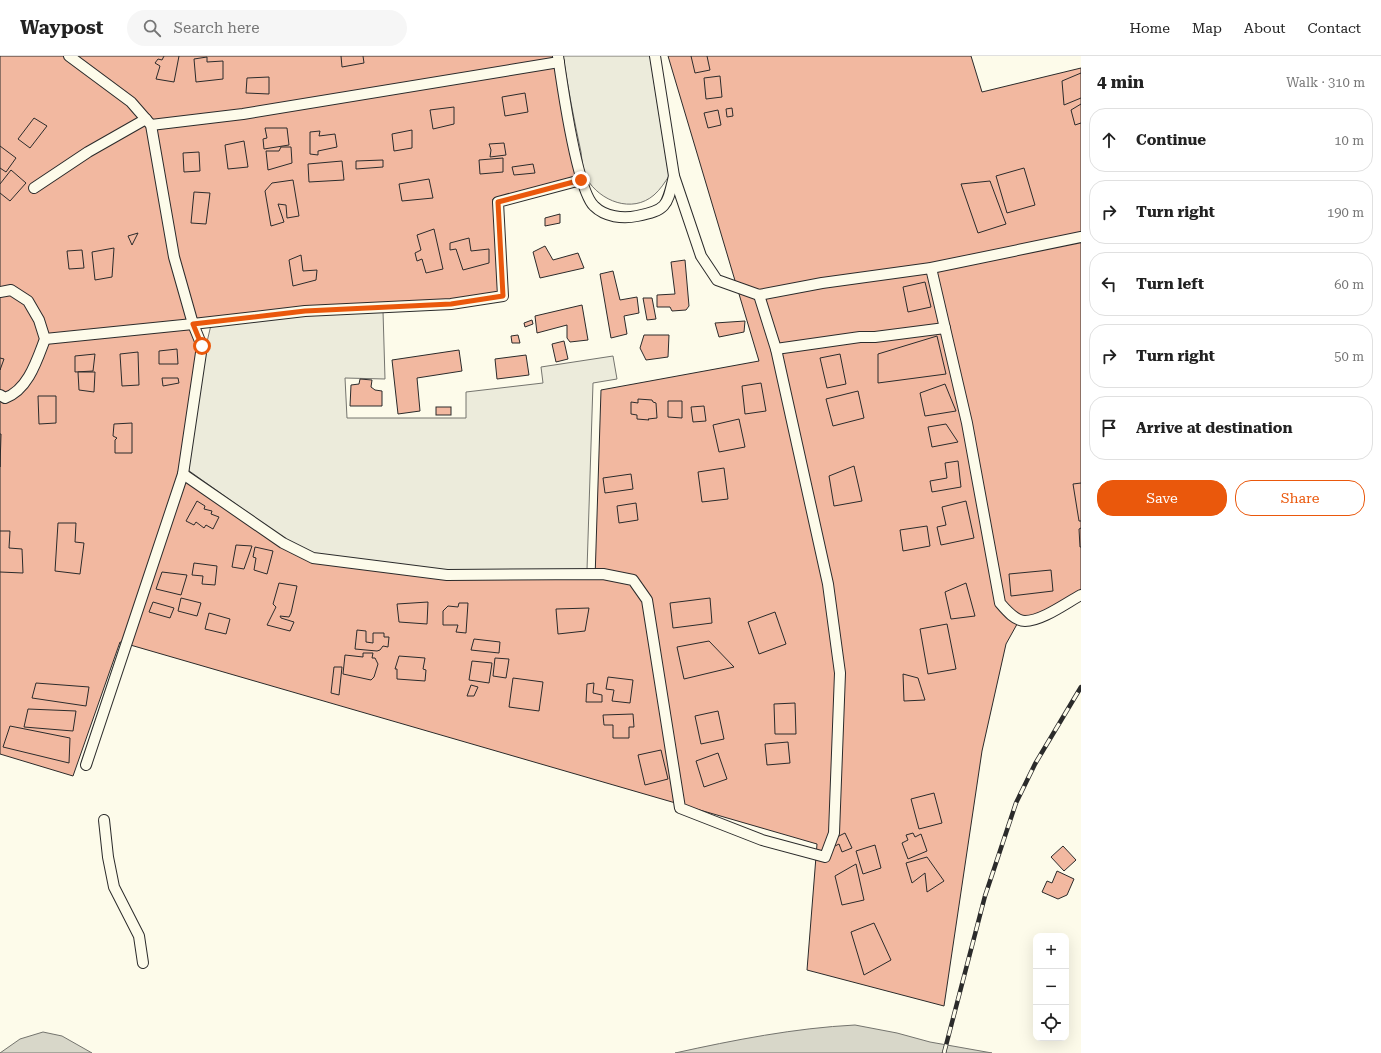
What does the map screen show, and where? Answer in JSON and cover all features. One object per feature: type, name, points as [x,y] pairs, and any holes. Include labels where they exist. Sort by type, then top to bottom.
[{"type":"street","points":[[69,56],[131,102],[148,122],[174,256],[193,324],[202,346],[183,474],[86,766]]},
{"type":"street","points":[[655,56],[674,176],[701,256],[717,280],[759,295],[822,283],[931,268],[1081,237]]},
{"type":"street","points":[[34,188],[88,152],[148,122],[243,114],[559,59],[581,180],[594,206],[610,216],[628,218],[653,213],[667,203],[674,176]]},
{"type":"street","points":[[45,339],[305,311],[451,304],[503,296],[498,202],[581,180]]},
{"type":"street","points":[[931,268],[967,423],[1000,603],[1008,613],[1023,621],[1038,619],[1081,595]]},
{"type":"street","points":[[0,292],[11,290],[28,301],[39,320],[45,339],[24,383],[14,395],[5,398],[0,395]]},
{"type":"street","points":[[183,474],[283,543],[313,558],[447,575],[603,574],[633,580],[648,600],[680,808],[762,840],[825,858],[834,833],[840,673],[828,584],[776,349],[759,295]]},
{"type":"street","points":[[776,349],[860,337],[875,337],[945,328]]},
{"type":"street","points":[[104,820],[108,857],[114,887],[139,936],[143,963]]},
{"type":"shaded area","points":[[563,56],[650,56],[669,176],[656,193],[645,201],[636,204],[627,204],[608,199],[593,187],[587,179],[583,166]]},
{"type":"shaded area","points":[[383,311],[385,379],[345,378],[347,418],[466,418],[466,392],[543,383],[541,367],[613,356],[617,379],[593,383],[587,570],[448,571],[315,554],[285,539],[188,470],[206,346],[211,325],[305,315]]},
{"type":"shaded area","points":[[855,1025],[897,1033],[930,1042],[992,1053],[675,1053],[765,1035]]},
{"type":"shaded area","points":[[43,1032],[62,1036],[92,1053],[0,1053],[20,1039]]},
{"type":"building","points":[[0,56],[553,56],[561,105],[576,177],[493,199],[499,293],[451,300],[196,319],[198,347],[179,473],[312,562],[595,579],[601,390],[759,361],[668,56],[971,56],[982,92],[1081,68],[1081,592],[1037,616],[1021,617],[1006,644],[982,751],[944,1006],[807,970],[817,844],[120,642],[73,776],[0,754]]},
{"type":"building","points":[[164,56],[179,56],[174,82],[156,79],[160,66],[155,63],[158,59],[162,60]]},
{"type":"building","points":[[341,56],[363,56],[364,63],[342,67]]},
{"type":"building","points":[[691,56],[707,56],[710,70],[695,73]]},
{"type":"building","points":[[207,57],[207,62],[223,61],[223,79],[196,82],[194,59]]},
{"type":"building","points":[[1081,73],[1081,98],[1064,105],[1062,81]]},
{"type":"building","points":[[720,76],[722,97],[706,99],[704,78]]},
{"type":"building","points":[[269,77],[269,94],[246,93],[247,78]]},
{"type":"building","points":[[525,93],[528,112],[505,116],[502,97]]},
{"type":"building","points":[[1081,104],[1081,123],[1075,125],[1071,110]]},
{"type":"building","points":[[454,107],[454,124],[433,129],[430,110]]},
{"type":"building","points":[[732,108],[733,116],[727,117],[726,109]]},
{"type":"building","points":[[718,110],[721,125],[708,128],[704,113]]},
{"type":"building","points":[[34,118],[47,126],[30,148],[18,139]]},
{"type":"building","points":[[265,128],[287,128],[289,145],[264,149],[263,139],[267,138]]},
{"type":"building","points":[[412,130],[412,148],[394,151],[392,134]]},
{"type":"building","points":[[320,131],[319,136],[335,134],[337,147],[318,151],[318,155],[310,154],[310,132]]},
{"type":"building","points":[[244,141],[248,167],[228,169],[225,145]]},
{"type":"building","points":[[504,143],[506,155],[490,157],[491,150],[489,144]]},
{"type":"building","points":[[0,146],[16,158],[6,172],[0,168]]},
{"type":"building","points":[[281,147],[291,147],[292,163],[268,170],[266,151],[279,151]]},
{"type":"building","points":[[199,152],[200,171],[184,172],[183,153]]},
{"type":"building","points":[[503,158],[503,172],[480,174],[479,160]]},
{"type":"building","points":[[383,160],[383,167],[356,169],[356,161]]},
{"type":"building","points":[[342,161],[344,180],[309,182],[308,164]]},
{"type":"building","points":[[533,164],[535,173],[514,175],[512,167]]},
{"type":"building","points":[[1024,168],[1035,205],[1007,213],[996,176]]},
{"type":"building","points":[[11,170],[26,183],[10,201],[0,193],[0,184]]},
{"type":"building","points":[[429,179],[433,198],[402,201],[399,184]]},
{"type":"building","points":[[293,180],[299,216],[287,218],[286,205],[278,204],[284,222],[271,226],[265,191],[272,183]]},
{"type":"building","points":[[990,181],[1006,224],[978,233],[961,184]]},
{"type":"building","points":[[194,192],[210,193],[206,224],[191,223]]},
{"type":"building","points":[[560,214],[560,223],[545,226],[545,218]]},
{"type":"building","points":[[434,229],[443,269],[426,273],[422,259],[417,261],[415,253],[421,250],[417,235]]},
{"type":"building","points":[[138,233],[132,245],[128,236]]},
{"type":"building","points":[[469,238],[471,251],[489,249],[489,263],[463,270],[456,249],[450,250],[450,243]]},
{"type":"building","points":[[545,246],[553,260],[578,253],[584,268],[540,278],[533,252]]},
{"type":"building","points":[[114,248],[112,277],[95,280],[92,252]]},
{"type":"building","points":[[82,250],[84,268],[69,269],[67,251]]},
{"type":"building","points":[[301,255],[303,271],[317,270],[316,280],[293,286],[289,260]]},
{"type":"building","points":[[685,260],[689,306],[686,310],[672,311],[670,307],[657,307],[657,295],[675,294],[671,262]]},
{"type":"building","points":[[613,271],[620,300],[637,297],[639,313],[624,316],[627,334],[611,338],[600,274]]},
{"type":"building","points":[[925,282],[931,307],[908,312],[903,287]]},
{"type":"building","points":[[643,298],[652,298],[656,319],[647,320]]},
{"type":"building","points":[[582,305],[588,340],[570,342],[567,338],[567,325],[537,333],[535,316]]},
{"type":"building","points":[[532,320],[533,324],[525,327],[524,323]]},
{"type":"building","points":[[745,321],[744,332],[719,337],[715,323]]},
{"type":"building","points":[[518,335],[520,343],[512,343],[511,336]]},
{"type":"building","points":[[644,335],[669,335],[668,357],[646,360],[640,348]]},
{"type":"building","points":[[937,336],[946,374],[878,383],[878,354]]},
{"type":"building","points":[[564,341],[568,359],[556,362],[552,344]]},
{"type":"building","points":[[177,349],[178,364],[159,364],[159,351]]},
{"type":"building","points":[[459,350],[462,371],[417,378],[420,411],[398,414],[392,360]]},
{"type":"building","points":[[138,352],[139,385],[122,386],[120,354]]},
{"type":"building","points":[[95,354],[93,371],[75,372],[75,356]]},
{"type":"building","points":[[840,354],[846,384],[827,388],[820,358]]},
{"type":"building","points":[[526,355],[529,375],[497,379],[495,359]]},
{"type":"building","points":[[0,358],[4,359],[0,370]]},
{"type":"building","points":[[78,372],[95,372],[94,392],[79,390]]},
{"type":"building","points":[[162,378],[178,378],[179,383],[163,386]]},
{"type":"building","points":[[360,379],[372,380],[371,387],[375,390],[382,391],[382,406],[350,406],[351,385],[359,384]]},
{"type":"building","points":[[761,383],[766,411],[745,414],[742,386]]},
{"type":"building","points":[[945,384],[956,411],[925,416],[920,393]]},
{"type":"building","points":[[858,391],[864,418],[833,426],[826,399]]},
{"type":"building","points":[[38,396],[56,396],[56,423],[39,424]]},
{"type":"building","points":[[638,399],[652,400],[656,403],[657,418],[648,419],[649,420],[637,419],[637,415],[631,414],[631,402],[638,403]]},
{"type":"building","points":[[668,401],[682,401],[682,418],[668,417]]},
{"type":"building","points":[[704,406],[706,421],[693,422],[691,407]]},
{"type":"building","points":[[436,407],[451,407],[451,415],[436,415]]},
{"type":"building","points":[[739,419],[745,447],[719,452],[713,425]]},
{"type":"building","points":[[132,423],[132,453],[115,453],[115,440],[117,438],[113,436],[114,424]]},
{"type":"building","points":[[946,424],[958,442],[932,447],[928,427]]},
{"type":"building","points":[[0,434],[1,434],[0,467]]},
{"type":"building","points":[[958,461],[961,487],[932,492],[930,481],[947,478],[945,463]]},
{"type":"building","points":[[854,466],[862,501],[834,506],[829,476]]},
{"type":"building","points":[[724,468],[728,499],[702,502],[698,472]]},
{"type":"building","points":[[631,474],[633,489],[605,493],[603,478]]},
{"type":"building","points":[[1081,483],[1081,521],[1079,521],[1073,484]]},
{"type":"building","points":[[197,501],[205,506],[204,509],[212,511],[211,514],[219,517],[213,529],[206,525],[204,528],[196,522],[194,525],[186,521]]},
{"type":"building","points":[[966,501],[974,538],[941,545],[937,527],[946,525],[942,507]]},
{"type":"building","points":[[636,503],[638,520],[619,523],[617,506]]},
{"type":"building","points":[[58,523],[76,523],[75,542],[84,543],[80,574],[55,571]]},
{"type":"building","points":[[927,526],[930,546],[903,551],[900,530]]},
{"type":"building","points":[[1081,528],[1081,547],[1080,547],[1079,529]]},
{"type":"building","points":[[0,531],[10,531],[9,548],[22,549],[23,573],[0,572]]},
{"type":"building","points":[[236,545],[252,546],[244,569],[232,567]]},
{"type":"building","points":[[255,547],[273,551],[267,574],[254,570],[256,558],[253,557]]},
{"type":"building","points":[[194,563],[217,566],[215,585],[202,584],[203,576],[192,575]]},
{"type":"building","points":[[1051,570],[1053,591],[1011,596],[1009,574]]},
{"type":"building","points":[[162,572],[187,575],[181,595],[156,589]]},
{"type":"building","points":[[279,583],[297,586],[289,617],[280,616],[281,618],[294,622],[290,631],[267,625],[276,607],[273,604]]},
{"type":"building","points":[[966,583],[975,616],[951,619],[945,592]]},
{"type":"building","points":[[181,598],[201,603],[197,616],[178,611]]},
{"type":"building","points":[[710,598],[712,623],[673,628],[670,603]]},
{"type":"building","points":[[153,602],[174,608],[170,618],[149,612]]},
{"type":"building","points":[[428,602],[427,624],[399,622],[397,604]]},
{"type":"building","points":[[459,603],[468,603],[466,633],[456,632],[458,625],[443,625],[443,611],[448,606],[458,607]]},
{"type":"building","points":[[589,608],[585,631],[558,634],[556,609]]},
{"type":"building","points":[[775,612],[786,644],[759,654],[748,622]]},
{"type":"building","points":[[209,613],[230,619],[226,634],[205,629]]},
{"type":"building","points":[[947,624],[956,669],[928,674],[920,629]]},
{"type":"building","points":[[357,630],[366,631],[366,642],[373,643],[373,633],[384,633],[384,637],[389,637],[388,647],[383,646],[377,651],[355,649]]},
{"type":"building","points":[[474,639],[500,642],[499,653],[471,650]]},
{"type":"building","points":[[709,641],[734,667],[684,679],[677,647]]},
{"type":"building","points":[[363,653],[373,653],[372,658],[375,658],[378,664],[374,677],[371,680],[343,674],[345,655],[363,657]]},
{"type":"building","points":[[399,656],[425,658],[423,669],[426,670],[425,681],[397,679],[397,669],[395,669]]},
{"type":"building","points":[[495,658],[509,659],[506,678],[493,676]]},
{"type":"building","points":[[472,661],[492,663],[489,683],[469,680]]},
{"type":"building","points":[[334,667],[342,667],[339,695],[331,693]]},
{"type":"building","points":[[903,674],[918,678],[925,700],[904,701]]},
{"type":"building","points":[[608,677],[633,680],[630,703],[612,701],[614,690],[606,689]]},
{"type":"building","points":[[513,678],[543,682],[539,711],[509,707]]},
{"type":"building","points":[[36,683],[89,687],[86,706],[32,698]]},
{"type":"building","points":[[594,683],[593,693],[602,695],[602,702],[586,702],[587,684]]},
{"type":"building","points":[[471,685],[478,687],[474,696],[467,696]]},
{"type":"building","points":[[795,703],[796,734],[775,734],[774,704]]},
{"type":"building","points":[[28,709],[76,711],[73,731],[24,727]]},
{"type":"building","points":[[718,711],[724,739],[701,744],[695,716]]},
{"type":"building","points":[[633,714],[634,727],[629,727],[629,738],[613,738],[613,725],[604,725],[603,715]]},
{"type":"building","points":[[10,726],[70,738],[69,763],[3,747]]},
{"type":"building","points":[[788,742],[790,763],[767,765],[765,744]]},
{"type":"building","points":[[661,750],[668,779],[645,785],[638,755]]},
{"type":"building","points":[[718,753],[727,779],[704,787],[696,761]]},
{"type":"building","points":[[934,793],[942,823],[919,829],[911,799]]},
{"type":"building","points":[[845,833],[852,848],[842,852],[839,844],[833,847],[831,840]]},
{"type":"building","points":[[913,833],[915,837],[921,834],[927,851],[908,859],[902,843],[908,840],[906,835]]},
{"type":"building","points":[[875,845],[881,868],[863,874],[856,851]]},
{"type":"building","points":[[1063,846],[1076,860],[1064,871],[1051,857]]},
{"type":"building","points":[[927,857],[944,881],[927,892],[925,873],[912,883],[906,863]]},
{"type":"building","points":[[856,864],[864,900],[842,905],[835,876]]},
{"type":"building","points":[[1057,871],[1074,879],[1067,895],[1058,899],[1042,892],[1047,881],[1052,883]]},
{"type":"building","points":[[874,923],[891,960],[864,975],[851,932]]},
{"type":"railway","points":[[944,1053],[985,896],[1016,803],[1035,764],[1081,687]]},
{"type":"route","points":[[202,346],[193,324],[305,311],[451,304],[503,296],[498,202],[581,180]]}]
